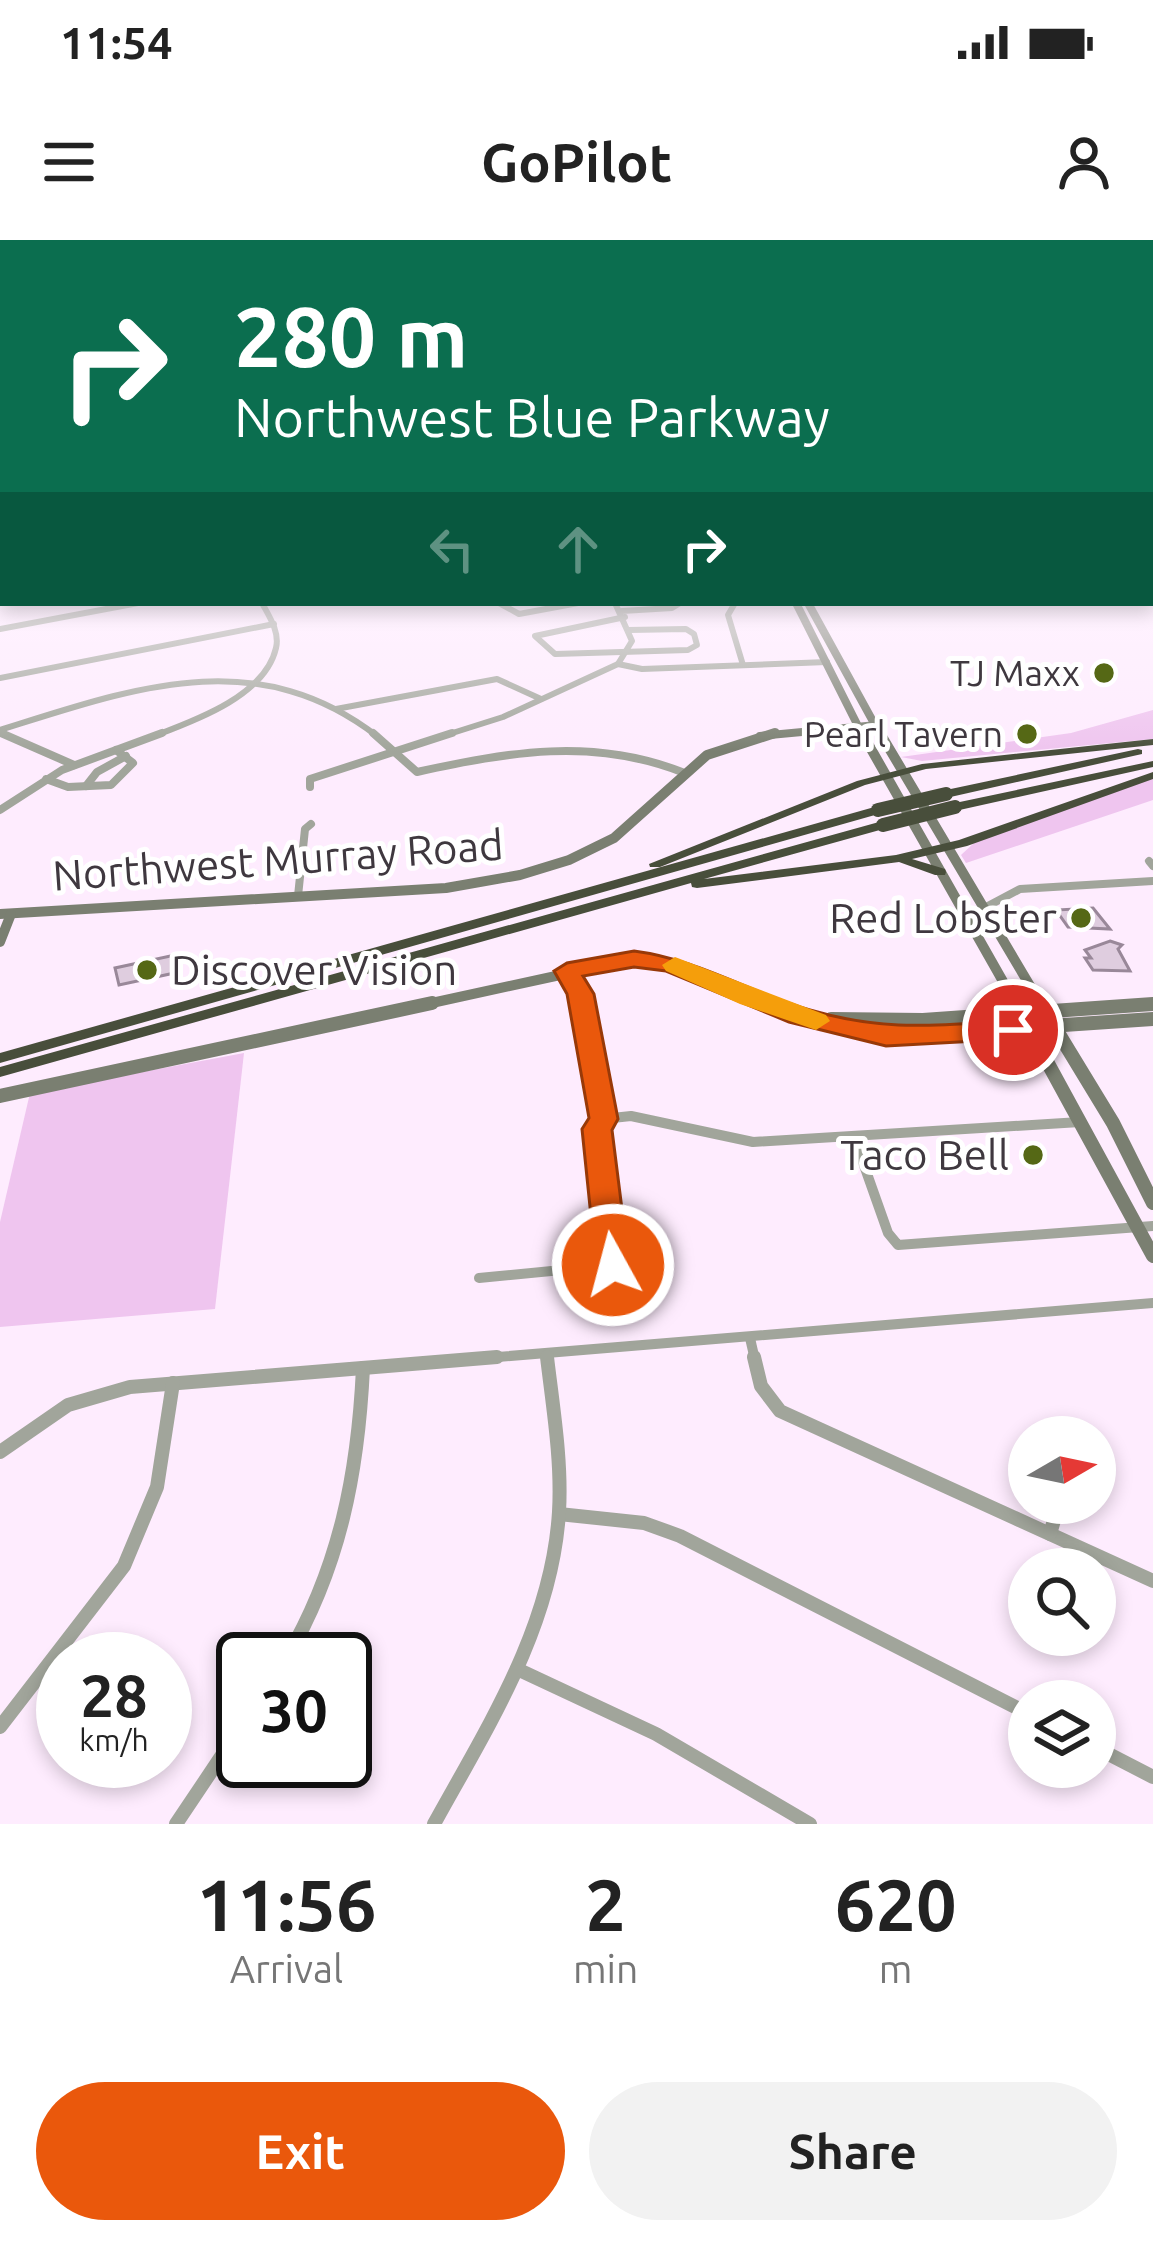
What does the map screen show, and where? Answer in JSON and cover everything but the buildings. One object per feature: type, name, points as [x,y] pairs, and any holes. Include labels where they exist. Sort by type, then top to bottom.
[{"type":"highway","points":[[602,886],[868,782],[881,771],[1153,746]]},
{"type":"highway","points":[[0,1058],[602,886],[1153,746]]},
{"type":"highway","points":[[892,758],[926,766]]},
{"type":"highway","points":[[950,800],[1153,764]]},
{"type":"highway","points":[[635,893],[896,859],[963,843],[1153,775]]},
{"type":"highway","points":[[0,1072],[635,893],[880,818]]},
{"type":"highway","points":[[955,861],[963,843]]},
{"type":"highway","points":[[896,859],[940,872]]},
{"type":"street","points":[[49,606],[54,618]]},
{"type":"street","points":[[0,629],[121,606]]},
{"type":"street","points":[[0,810],[46,779],[212,711],[251,684],[274,656],[278,635],[264,606]]},
{"type":"street","points":[[504,606],[519,614],[562,606]]},
{"type":"street","points":[[310,787],[310,779],[542,700],[618,664],[629,652],[629,630],[617,606]]},
{"type":"street","points":[[629,630],[686,629],[697,643],[688,650],[555,654],[535,636],[675,606]]},
{"type":"street","points":[[733,606],[728,615],[743,665]]},
{"type":"street","points":[[798,606],[881,771],[1080,1122],[1145,1226],[1153,1256]]},
{"type":"street","points":[[810,606],[878,724],[892,758],[986,907],[1153,1204]]},
{"type":"street","points":[[0,678],[274,624]]},
{"type":"street","points":[[618,664],[641,669],[827,662],[847,672]]},
{"type":"street","points":[[336,709],[496,679],[542,700]]},
{"type":"street","points":[[0,731],[172,682],[251,684],[336,709],[398,751],[417,772],[484,755],[562,747],[630,754],[682,772]]},
{"type":"street","name":"Northwest Murray Road","points":[[6,914],[446,888],[543,869],[632,827],[682,772],[744,740],[878,724]]},
{"type":"street","points":[[0,731],[74,765]]},
{"type":"street","points":[[46,779],[68,787],[118,781],[132,767],[116,750]]},
{"type":"street","points":[[86,786],[97,772],[126,756]]},
{"type":"street","points":[[298,896],[305,829],[311,824]]},
{"type":"street","points":[[986,907],[1020,889],[1153,880]]},
{"type":"street","points":[[0,941],[6,914]]},
{"type":"street","points":[[0,1096],[634,959],[671,964],[799,1016],[886,1037],[1153,1019]]},
{"type":"street","points":[[479,1278],[613,1265],[597,1129],[603,1119],[580,994],[567,971]]},
{"type":"street","points":[[799,1016],[888,1022],[1153,1004]]},
{"type":"street","points":[[603,1119],[631,1116],[753,1142],[1080,1122]]},
{"type":"street","points":[[854,1138],[888,1233],[898,1245],[1145,1226]]},
{"type":"street","points":[[0,1452],[68,1405],[109,1391],[1153,1304]]},
{"type":"street","points":[[750,1337],[761,1386],[780,1411],[1153,1581]]},
{"type":"street","points":[[434,1824],[517,1669],[547,1586],[559,1514],[547,1354]]},
{"type":"street","points":[[301,1632],[323,1592],[346,1529],[358,1456],[363,1369]]},
{"type":"street","points":[[0,1727],[124,1566],[157,1486],[173,1383]]},
{"type":"street","points":[[559,1514],[644,1523],[680,1536],[1008,1703]]},
{"type":"street","points":[[1050,1534],[1053,1524]]},
{"type":"street","points":[[517,1669],[641,1726],[810,1824]]},
{"type":"street","points":[[1116,1758],[1153,1777]]},
{"type":"street","points":[[176,1824],[216,1764]]},
{"type":"shaded area","points":[[1153,710],[1153,739],[922,761],[901,757],[1071,733]]},
{"type":"shaded area","points":[[1153,778],[1153,800],[966,863],[961,855],[975,842]]},
{"type":"shaded area","points":[[244,1053],[215,1309],[0,1327],[0,1222],[30,1093]]},
{"type":"slow traffic","points":[[675,965],[816,1021]]},
{"type":"place","name":"TJ Maxx","points":[[1104,673]]},
{"type":"place","name":"Pearl Tavern","points":[[1027,734]]},
{"type":"place","name":"Red Lobster","points":[[1081,918]]},
{"type":"place","name":"Discover Vision","points":[[147,970]]},
{"type":"place","name":"Taco Bell","points":[[1033,1155]]},
{"type":"route","points":[[613,1265],[597,1129],[603,1119],[580,994],[567,971],[634,959],[671,964],[799,1016],[886,1037],[1013,1030]]}]
